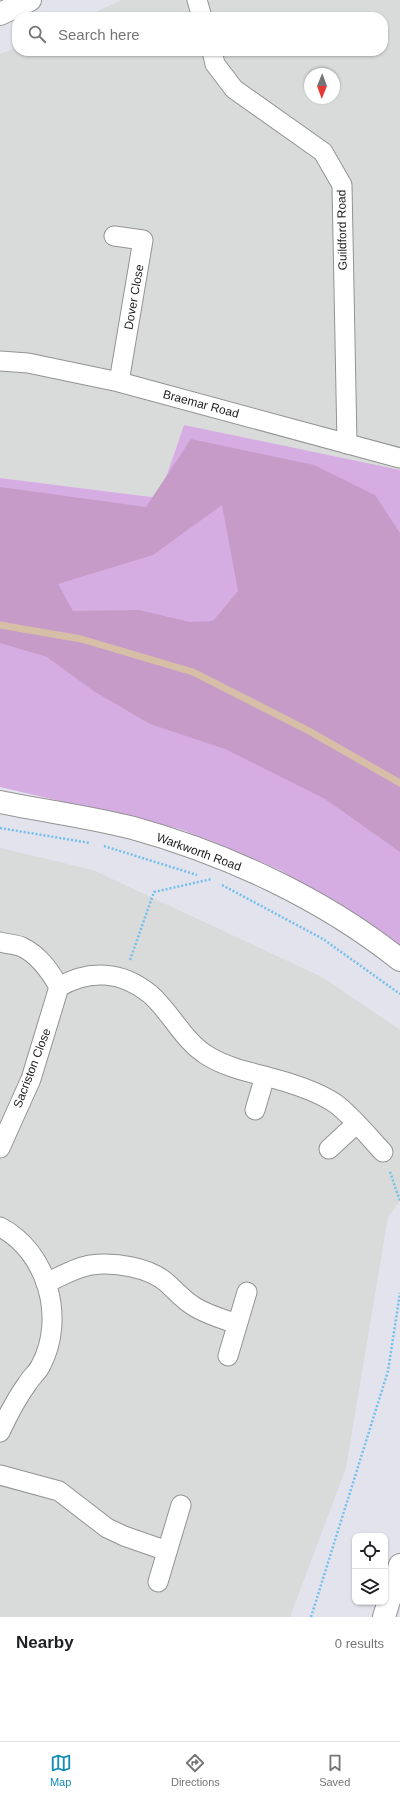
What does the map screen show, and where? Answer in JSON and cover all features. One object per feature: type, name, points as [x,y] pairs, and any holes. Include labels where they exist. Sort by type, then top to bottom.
[{"type":"street","points":[[0,14],[30,0]]},
{"type":"street","points":[[197,0],[201,12]]},
{"type":"street","name":"Guildford Road","points":[[214,56],[216,64],[234,89],[323,152],[342,185],[347,444]]},
{"type":"street","name":"Dover Close","points":[[114,236],[143,240],[119,382]]},
{"type":"street","name":"Braemar Road","points":[[0,361],[28,363],[119,382],[400,458]]},
{"type":"street","name":"Warkworth Road","points":[[0,802],[133,828],[220,856],[298,893],[382,946],[400,960]]},
{"type":"street","points":[[0,942],[22,947],[39,959],[49,970],[59,987],[72,979],[87,976],[106,974],[124,979],[149,994],[193,1044],[207,1056],[230,1066],[311,1091],[336,1104],[383,1152]]},
{"type":"street","name":"Sacriston Close","points":[[0,1148],[31,1079],[59,987]]},
{"type":"street","points":[[255,1110],[266,1076]]},
{"type":"street","points":[[329,1149],[356,1124]]},
{"type":"street","points":[[0,1227],[23,1243],[39,1263],[50,1298],[52,1317],[50,1342],[41,1365],[10,1411],[0,1432]]},
{"type":"street","points":[[46,1283],[90,1265],[110,1264],[130,1267],[149,1273],[166,1282],[193,1307],[237,1324]]},
{"type":"street","points":[[228,1356],[247,1292]]},
{"type":"street","points":[[0,1475],[59,1491],[107,1528],[124,1536],[167,1551]]},
{"type":"street","points":[[158,1582],[181,1505]]},
{"type":"street","points":[[384,1617],[400,1565]]},
{"type":"path","points":[[0,828],[94,844]]},
{"type":"path","points":[[102,846],[212,879],[323,939],[400,994]]},
{"type":"path","points":[[124,979],[154,892],[212,879]]},
{"type":"path","points":[[383,1152],[400,1202]]},
{"type":"path","points":[[311,1617],[388,1370],[400,1293]]},
{"type":"shaded area","points":[[122,0],[400,0],[400,476],[184,425],[159,498],[0,478],[0,54],[12,49],[12,56],[388,56],[388,12],[95,12]]},
{"type":"shaded area","points":[[184,425],[400,470],[400,946],[280,870],[228,848],[180,829],[0,787],[0,478],[159,498]]},
{"type":"shaded area","points":[[191,439],[314,465],[375,495],[400,533],[400,852],[325,799],[225,749],[150,724],[95,692],[47,657],[0,643],[0,487],[146,507]],"holes":[[[222,505],[238,591],[213,621],[190,622],[139,610],[73,611],[58,584],[153,555]]]},
{"type":"shaded area","points":[[0,848],[93,870],[324,978],[400,1030],[400,1201],[388,1217],[346,1468],[290,1617],[0,1617]]},
{"type":"waterway","points":[[0,625],[81,639],[193,672],[309,731],[400,783]]}]
